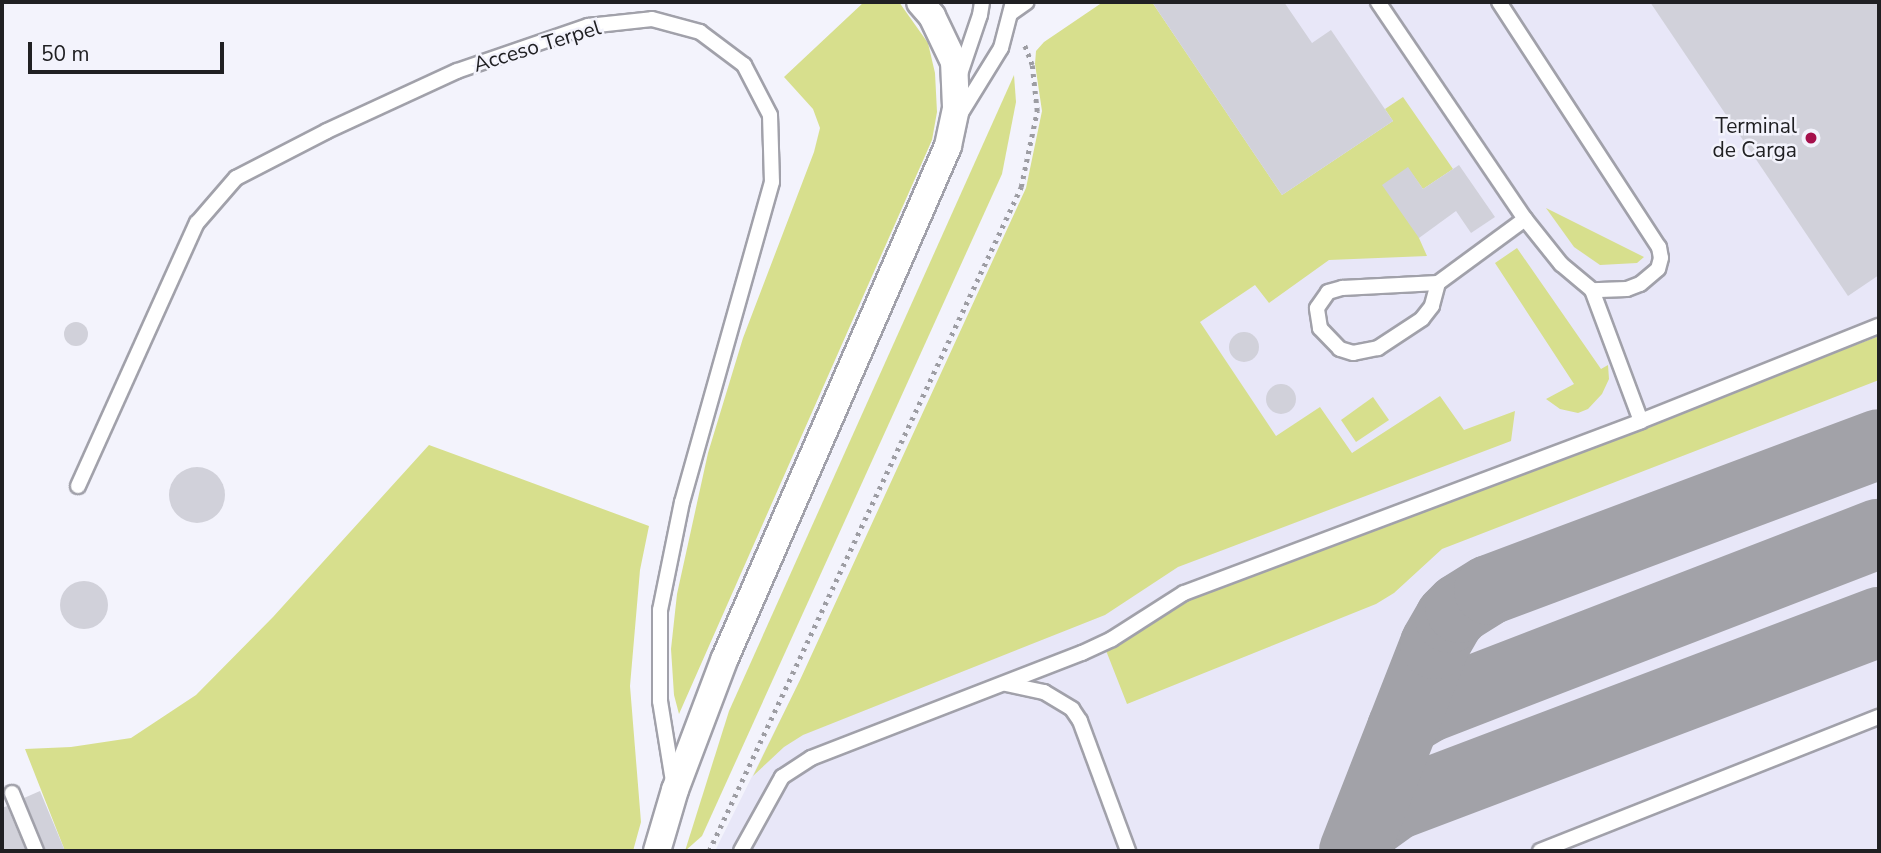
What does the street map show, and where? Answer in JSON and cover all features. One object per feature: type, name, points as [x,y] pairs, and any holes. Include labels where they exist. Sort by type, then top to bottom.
[{"type":"street","points":[[657,851],[675,790],[725,658],[938,173],[954,123],[954,62],[945,41],[920,2]]},
{"type":"lane","points":[[956,85],[982,2]]},
{"type":"lane","points":[[954,123],[1001,48],[1012,9],[1027,2]]},
{"type":"lane","points":[[1378,2],[1525,219],[1561,264],[1592,290],[1641,421]]},
{"type":"lane","points":[[1499,2],[1659,247],[1661,258],[1658,269],[1640,284],[1627,289],[1592,290]]},
{"type":"lane","name":"Acceso Terpel","points":[[78,486],[197,223],[236,178],[327,131],[457,71],[588,26],[652,19],[700,32],[744,65],[770,115],[772,182],[681,502],[660,610],[660,701],[675,790]]},
{"type":"lane","points":[[1438,283],[1432,306],[1422,319],[1378,348],[1353,353],[1340,349],[1320,328],[1317,308],[1328,292],[1342,288],[1438,283],[1525,219]]},
{"type":"lane","points":[[741,851],[771,792],[794,766],[1112,639],[1184,593],[1641,421],[1879,326]]},
{"type":"lane","points":[[1002,684],[1044,692],[1072,709],[1080,721],[1128,851]]},
{"type":"lane","points":[[1540,851],[1879,717]]},
{"type":"lane","points":[[12,793],[36,851]]},
{"type":"path","points":[[709,851],[1021,187],[1037,111],[1032,65],[1012,9]]},
{"type":"shaded area","points":[[1152,2],[1879,2],[1879,851],[715,851],[800,680],[1150,283],[1221,105]]},
{"type":"green space","points":[[864,2],[899,2],[928,43],[935,73],[937,112],[932,140],[679,714],[674,695],[671,649],[677,594],[708,453],[743,338],[814,152],[820,128],[813,109],[784,77]]},
{"type":"green space","points":[[1103,2],[1152,2],[1282,195],[1393,121],[1385,109],[1403,97],[1453,169],[1423,189],[1408,168],[1419,238],[1427,256],[1329,260],[1269,303],[1255,285],[1200,322],[1276,436],[1320,407],[1352,453],[1440,396],[1464,430],[1515,411],[1511,441],[1178,567],[1105,615],[803,735],[784,747],[753,776],[800,680],[1026,188],[1042,111],[1035,64],[1036,51],[1044,42]]},
{"type":"green space","points":[[1014,75],[1016,102],[1002,174],[702,836],[685,851],[729,711]]},
{"type":"green space","points":[[1546,208],[1644,257],[1637,263],[1600,265],[1574,247]]},
{"type":"green space","points":[[1517,248],[1601,369],[1608,365],[1609,379],[1602,394],[1588,409],[1578,413],[1560,409],[1546,399],[1574,384],[1495,263]]},
{"type":"green space","points":[[1879,336],[1879,380],[1442,549],[1394,593],[1376,604],[1127,704],[1105,648],[1181,602]]},
{"type":"green space","points":[[1373,397],[1389,420],[1356,442],[1341,420]]},
{"type":"green space","points":[[429,445],[649,526],[640,570],[630,686],[641,822],[633,851],[65,851],[25,749],[71,747],[131,738],[196,695],[273,617]]},
{"type":"building","points":[[1152,2],[1284,2],[1312,43],[1331,30],[1393,121],[1282,195]]},
{"type":"building","name":"Terminal de Carga","points":[[1650,2],[1879,2],[1879,275],[1848,296]]},
{"type":"building","points":[[1459,165],[1495,217],[1471,233],[1456,211],[1419,238],[1382,185],[1408,167],[1423,189]]},
{"type":"building","points":[[76,322],[87,329],[88,334],[81,345],[76,346],[65,339],[64,334],[71,323]]},
{"type":"building","points":[[1244,332],[1255,336],[1259,347],[1255,358],[1244,362],[1233,358],[1229,347],[1233,336]]},
{"type":"building","points":[[1281,384],[1292,388],[1296,399],[1292,410],[1281,414],[1270,410],[1266,399],[1270,388]]},
{"type":"building","points":[[191,467],[203,467],[213,471],[221,479],[225,495],[221,511],[213,519],[203,523],[191,523],[181,519],[173,511],[169,501],[169,489],[173,479],[181,471]]},
{"type":"building","points":[[84,581],[101,588],[108,605],[101,622],[84,629],[67,622],[60,605],[67,588]]},
{"type":"building","points":[[40,791],[65,851],[46,851],[24,798]]},
{"type":"building","points":[[7,806],[26,851],[2,851],[2,808]]},
{"type":"taxiway","points":[[1354,851],[1435,644],[1450,618],[1460,608],[1489,590],[1879,444]]},
{"type":"taxiway","points":[[1402,728],[1409,719],[1427,708],[1879,534]]},
{"type":"taxiway","points":[[1364,828],[1396,805],[1879,622]]},
{"type":"place","name":"Terminal de Carga","points":[[1811,138]]}]
